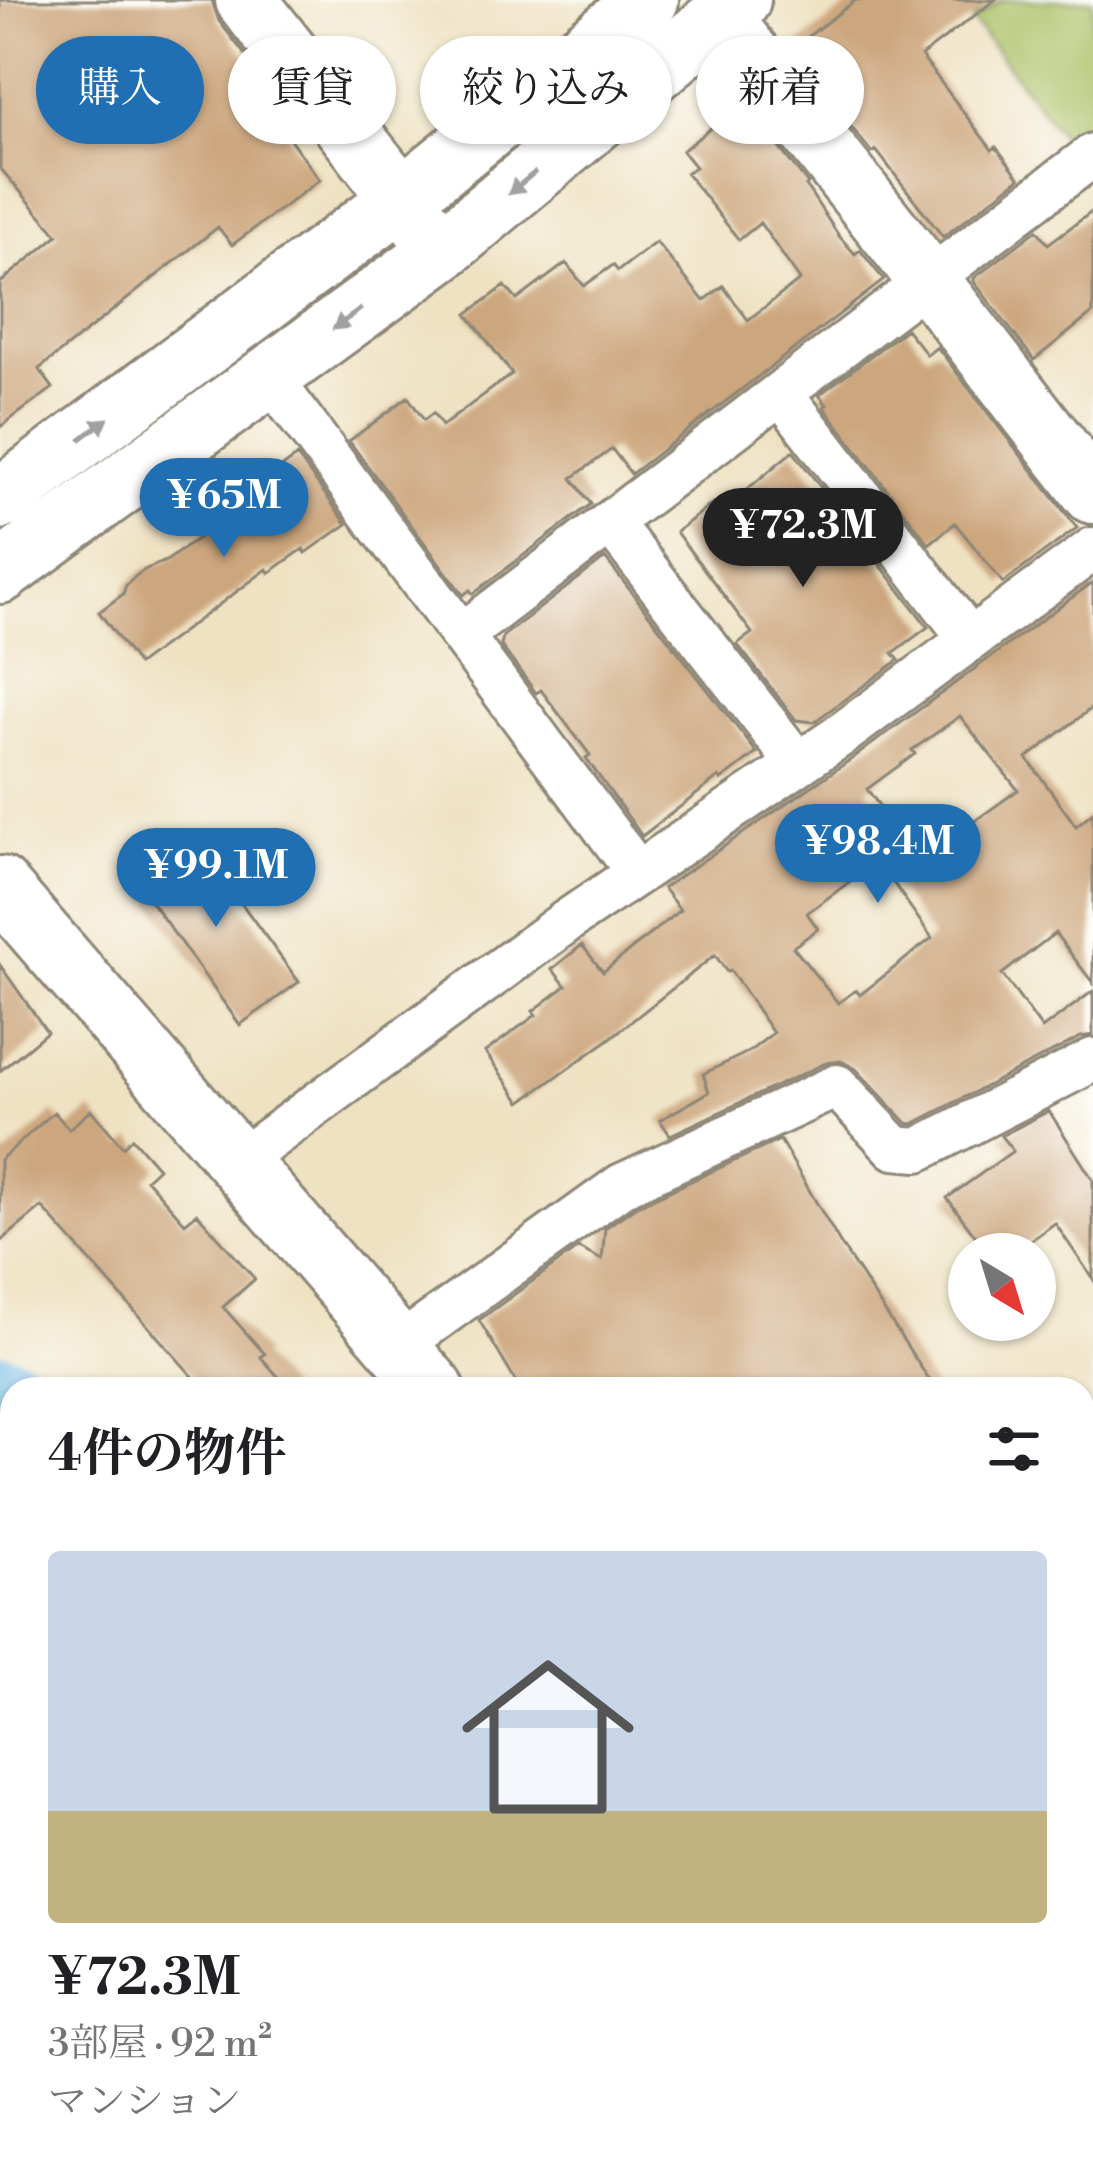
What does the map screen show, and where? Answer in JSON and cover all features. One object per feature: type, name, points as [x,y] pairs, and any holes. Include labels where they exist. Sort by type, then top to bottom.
[{"type":"street","points":[[246,0],[442,250]]},
{"type":"street","points":[[0,499],[401,199],[648,0]]},
{"type":"street","points":[[0,573],[442,250],[730,8],[1093,494]]},
{"type":"street","points":[[463,634],[1093,155]]},
{"type":"street","points":[[269,376],[638,873]]},
{"type":"street","points":[[781,393],[970,639]]},
{"type":"street","points":[[610,522],[798,764]]},
{"type":"street","points":[[238,1162],[567,921],[798,764],[1093,549]]},
{"type":"street","points":[[0,887],[417,1367],[622,1185],[837,1086],[895,1148],[919,1150],[1093,1060]]},
{"type":"green space","points":[[1001,0],[1093,0],[1093,131],[1071,148],[972,20]]},
{"type":"building","points":[[0,0],[212,0],[231,36],[228,144],[293,144],[320,180],[232,245],[218,227],[39,369],[53,388],[0,427],[0,283],[58,235],[0,168]]},
{"type":"building","points":[[856,0],[995,0],[921,56],[992,150],[996,147],[1020,178],[943,237],[876,150],[872,153],[864,143],[864,36],[808,36]]},
{"type":"building","points":[[696,140],[696,144],[776,144],[808,184],[839,236],[855,254],[860,250],[884,280],[631,474],[612,449],[572,478],[591,504],[473,594],[470,590],[463,595],[349,441],[408,397],[424,420],[433,413],[442,426],[512,374],[467,314],[505,286],[517,300],[566,263],[584,286],[613,265],[618,271],[656,242],[704,301],[723,286],[748,320],[800,280],[760,223],[739,240],[686,173],[695,167],[682,151]]},
{"type":"building","points":[[1093,211],[1093,313],[1034,360],[974,278],[1037,230],[1048,244]]},
{"type":"building","points":[[906,329],[927,355],[937,347],[1077,528],[1003,583],[955,523],[929,544],[819,395]]},
{"type":"building","points":[[793,451],[928,627],[893,653],[899,660],[814,722],[796,720],[737,644],[752,633],[676,532],[713,503],[720,512]]},
{"type":"building","points":[[297,456],[347,524],[306,553],[303,549],[269,573],[267,569],[138,665],[99,612],[123,594],[136,576],[168,560],[228,516],[225,511]]},
{"type":"building","points":[[605,558],[757,753],[642,836],[586,758],[590,755],[501,646],[503,636]]},
{"type":"building","points":[[1093,582],[1093,707],[1027,758],[1076,826],[1093,812],[1093,983],[1055,933],[1002,974],[1042,1029],[1093,991],[1093,1035],[913,1124],[856,1069],[841,1061],[826,1063],[670,1135],[660,1120],[709,1092],[703,1074],[750,1051],[773,1033],[715,955],[521,1102],[485,1052],[566,986],[552,969],[582,945],[603,972],[680,910],[663,888],[853,758]],"holes":[[[960,716],[1018,790],[919,861],[867,789]],[[878,861],[932,938],[860,995],[856,990],[838,1003],[793,947],[818,929],[807,913]]]},
{"type":"building","points":[[192,836],[299,982],[240,1025],[134,878]]},
{"type":"building","points":[[0,965],[47,1032],[0,1071]]},
{"type":"building","points":[[91,1110],[123,1147],[132,1138],[158,1168],[146,1179],[185,1223],[197,1213],[255,1279],[223,1307],[265,1354],[261,1357],[278,1377],[193,1377],[42,1207],[0,1242],[0,1160],[54,1112],[69,1129]]},
{"type":"building","points":[[1049,1111],[1093,1180],[1093,1279],[1055,1223],[1041,1233],[973,1233],[947,1198],[1013,1151],[1001,1136]]},
{"type":"building","points":[[780,1140],[927,1377],[513,1377],[479,1320],[578,1248],[602,1260],[605,1228],[635,1207]]}]
